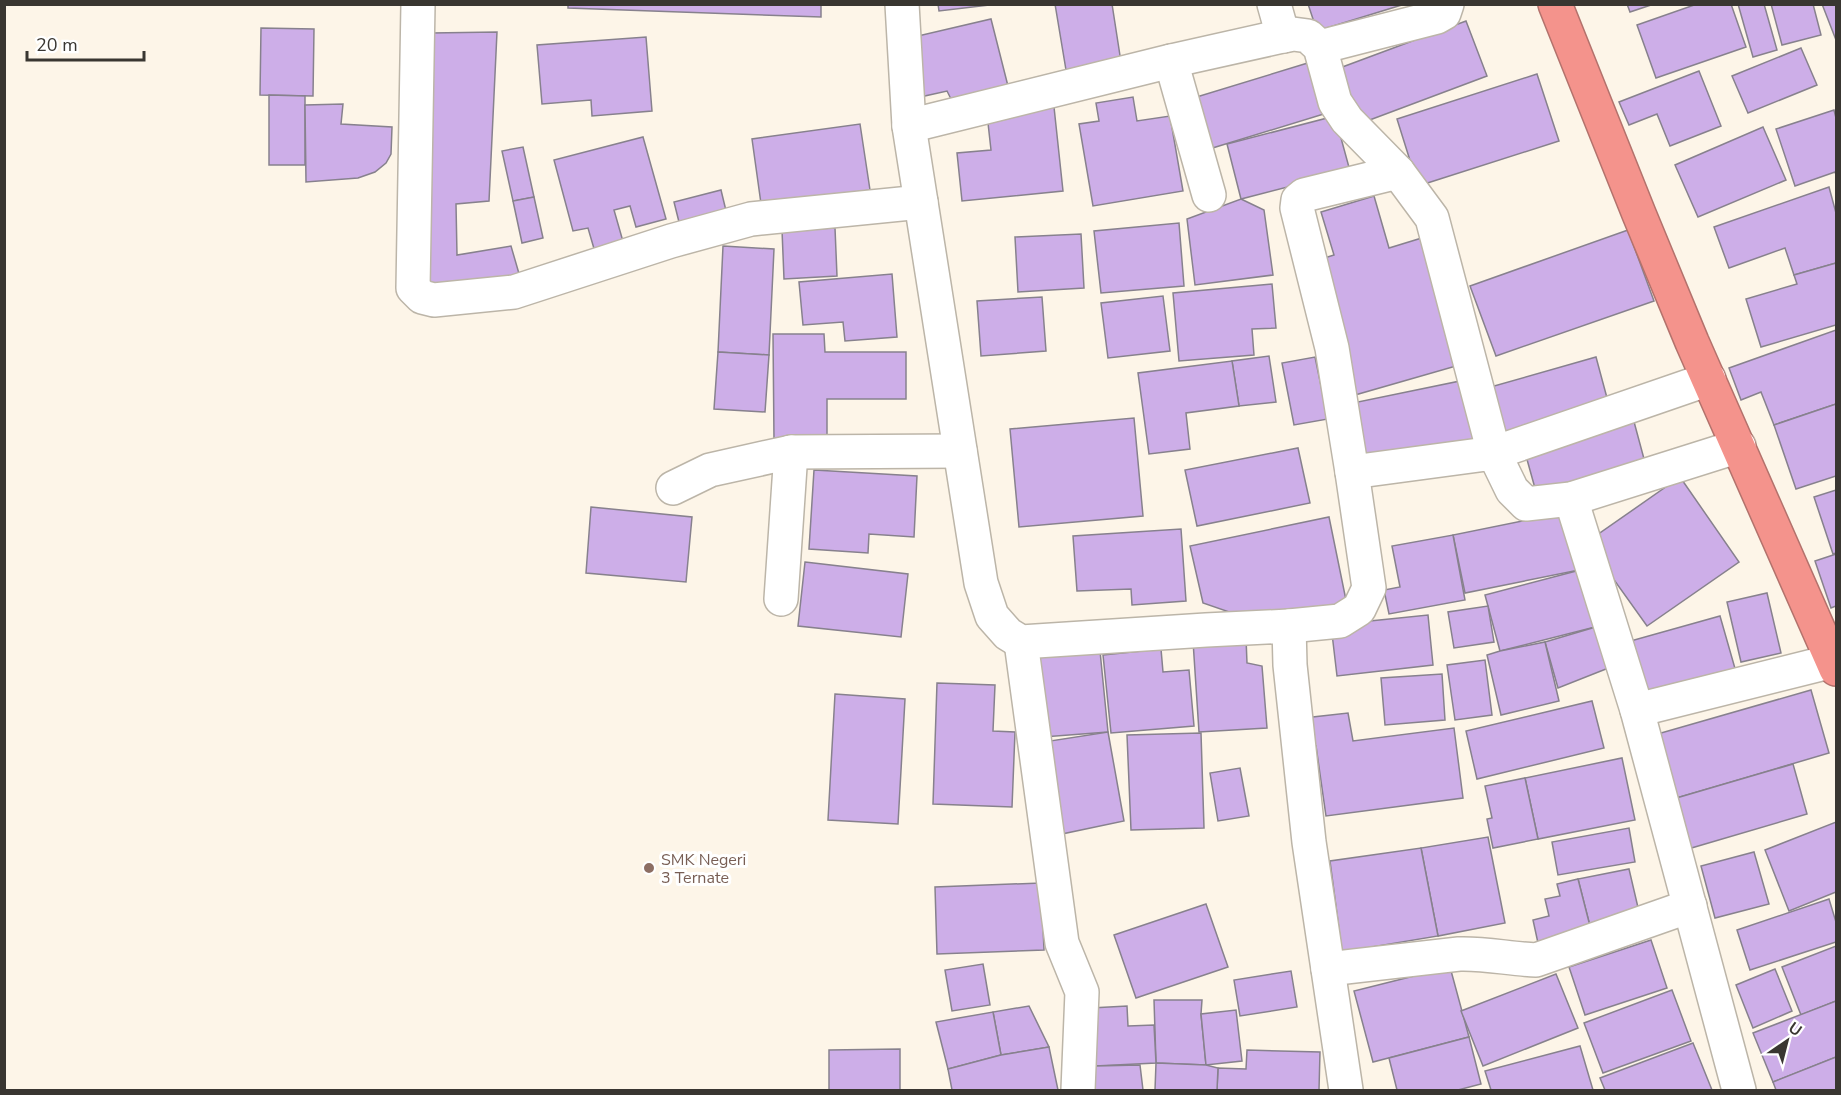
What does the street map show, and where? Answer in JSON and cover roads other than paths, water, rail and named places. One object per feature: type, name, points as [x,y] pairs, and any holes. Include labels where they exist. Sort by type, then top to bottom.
[{"type":"highway","points":[[1555,4],[1639,214],[1835,665]]},
{"type":"street","points":[[417,4],[413,288],[422,297],[434,300],[514,292],[671,241],[751,219],[921,202]]},
{"type":"street","points":[[902,4],[909,126],[981,583],[992,616],[1008,634],[1021,642],[1289,626],[1340,621],[1359,609],[1369,588],[1352,472],[1332,348],[1297,208],[1298,200],[1304,195],[1398,172]]},
{"type":"street","points":[[1274,4],[1283,36]]},
{"type":"street","points":[[1320,47],[1437,17],[1444,13],[1447,4]]},
{"type":"street","points":[[909,126],[1172,61],[1293,34],[1308,36],[1320,47],[1335,102],[1347,120],[1398,172],[1432,218],[1494,453],[1512,490],[1527,504],[1571,499],[1739,446]]},
{"type":"street","points":[[1172,61],[1209,195]]},
{"type":"street","points":[[1352,472],[1494,453],[1709,379]]},
{"type":"street","points":[[673,488],[710,470],[791,452],[960,451]]},
{"type":"street","points":[[781,599],[791,452]]},
{"type":"street","points":[[1571,499],[1637,710],[1739,1090]]},
{"type":"street","points":[[1289,626],[1290,665],[1309,842],[1346,1090]]},
{"type":"street","points":[[1021,642],[1062,943],[1082,992],[1078,1090]]},
{"type":"street","points":[[1637,710],[1835,665]]},
{"type":"street","points":[[1328,969],[1477,953],[1536,960],[1690,906]]},
{"type":"place","name":"SMK Negeri 3 Ternate","points":[[649,868]]}]
